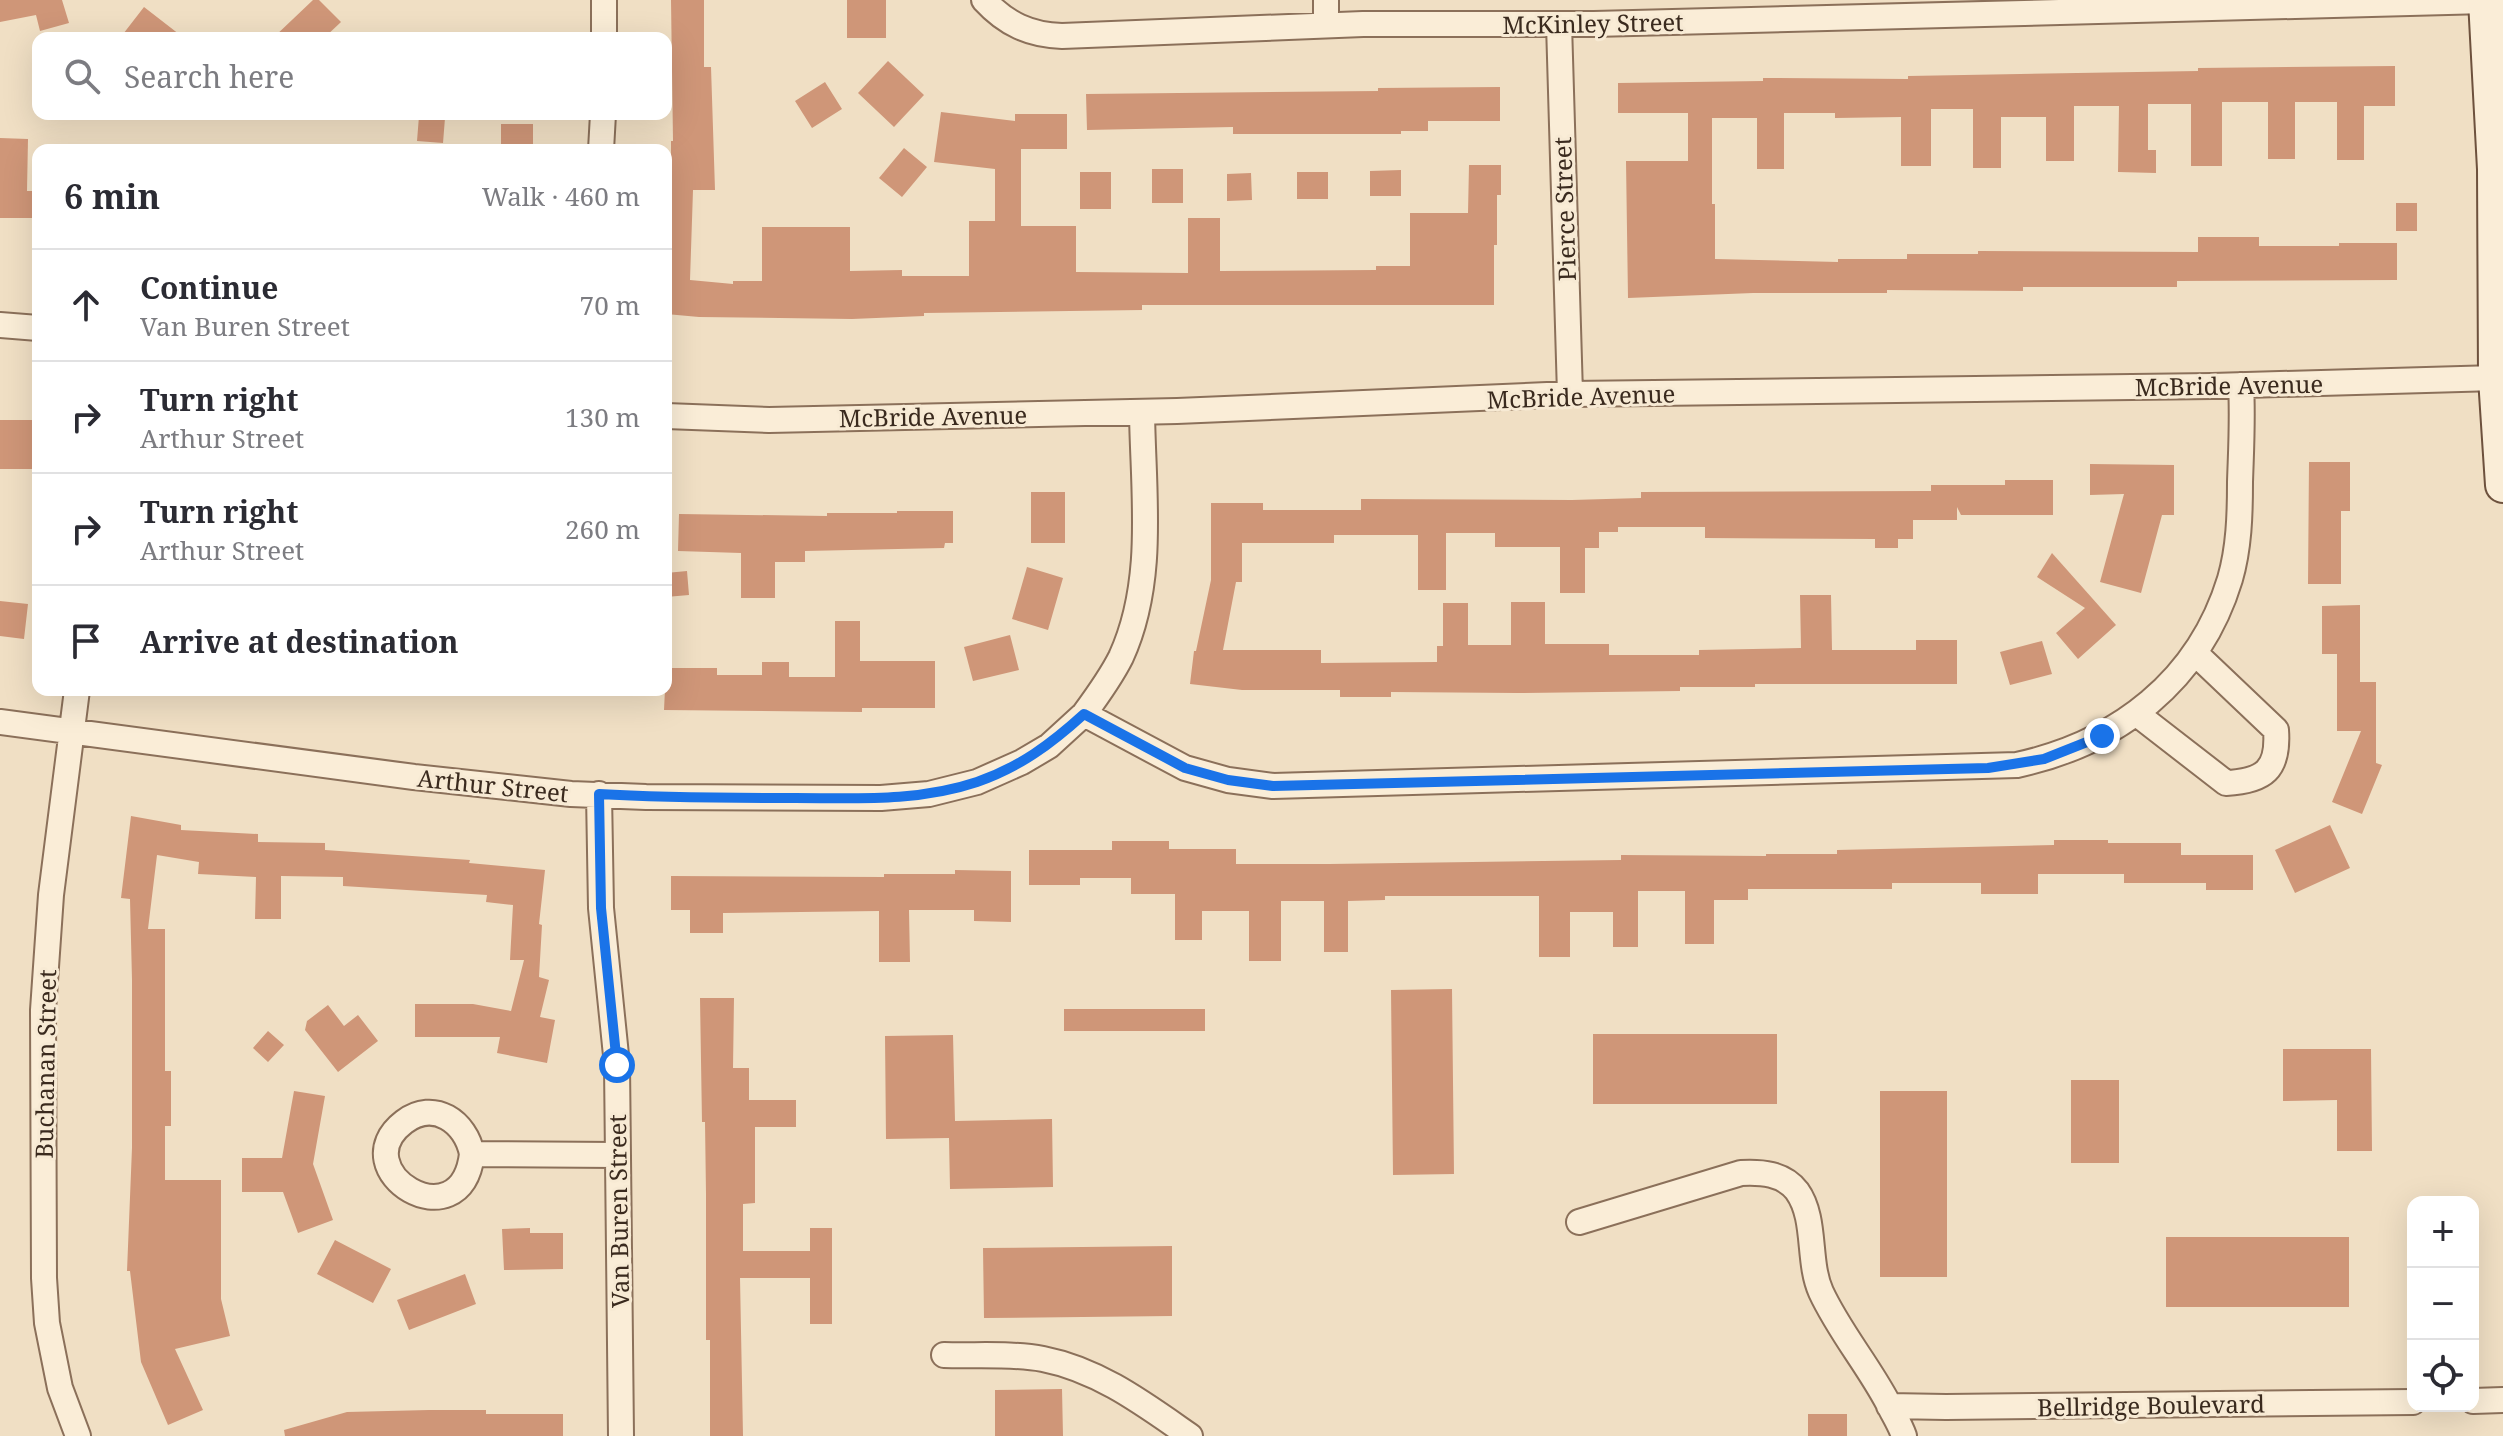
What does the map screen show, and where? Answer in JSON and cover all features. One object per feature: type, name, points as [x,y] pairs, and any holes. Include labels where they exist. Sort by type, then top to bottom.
[{"type":"main road","points":[[2486,0],[2495,169],[2496,378],[2503,485]]},
{"type":"street","points":[[604,0],[604,32]]},
{"type":"street","points":[[1326,0],[1326,25]]},
{"type":"street","name":"McKinley Street","points":[[989,6],[1025,31],[1062,36],[1326,25],[1559,24],[2486,0]]},
{"type":"street","name":"Pierce Street","points":[[1559,24],[1570,394]]},
{"type":"street","points":[[601,144],[603,120]]},
{"type":"street","points":[[0,325],[32,328]]},
{"type":"street","name":"McBride Avenue","points":[[672,416],[769,420],[1142,412],[1570,394],[2241,385],[2496,378]]},
{"type":"street","points":[[1142,412],[1144,556],[1140,599],[1121,657],[1084,714],[1185,768],[1228,780],[1273,786],[1988,768],[2017,765],[2071,750],[2102,736],[2137,714],[2166,688],[2195,653],[2216,617],[2230,578],[2239,532],[2243,430],[2241,385]]},
{"type":"street","points":[[2137,714],[2226,783],[2249,782],[2268,771],[2278,752],[2276,730],[2195,653]]},
{"type":"street","name":"Buchanan Street","points":[[76,696],[51,895],[43,1010],[47,1323],[60,1388],[78,1436]]},
{"type":"street","name":"Arthur Street","points":[[0,722],[414,777],[599,794],[881,798],[929,794],[977,782],[1049,746],[1084,714]]},
{"type":"street","name":"Van Buren Street","points":[[599,794],[601,908],[617,1065],[621,1436]]},
{"type":"street","points":[[472,1154],[617,1155]]},
{"type":"street","points":[[1579,1222],[1741,1173],[1762,1172],[1787,1182],[1797,1191],[1806,1213],[1812,1264],[1821,1292],[1902,1432]]},
{"type":"street","points":[[944,1355],[1041,1358],[1080,1369],[1126,1391],[1190,1436]]},
{"type":"street","points":[[2479,1401],[2503,1400]]},
{"type":"street","name":"Bellridge Boulevard","points":[[1889,1406],[2407,1402]]},
{"type":"building","points":[[0,0],[62,0],[69,23],[40,31],[36,15],[0,22]]},
{"type":"building","points":[[313,0],[319,0],[341,22],[330,32],[279,32]]},
{"type":"building","points":[[671,0],[704,0],[704,67],[711,67],[715,190],[693,190],[690,280],[733,284],[733,281],[762,281],[762,227],[850,227],[850,271],[902,270],[902,276],[969,276],[969,221],[995,221],[995,169],[934,162],[941,112],[1015,121],[1015,114],[1067,114],[1067,149],[1021,149],[1021,226],[1076,226],[1076,272],[1188,273],[1188,218],[1220,218],[1220,271],[1376,270],[1376,266],[1410,266],[1410,213],[1468,213],[1469,165],[1501,165],[1501,195],[1497,195],[1497,245],[1494,245],[1494,305],[1142,305],[1142,310],[924,313],[924,316],[852,319],[672,315]]},
{"type":"building","points":[[847,0],[886,0],[886,38],[847,38]]},
{"type":"building","points":[[144,7],[176,32],[125,32]]},
{"type":"building","points":[[888,61],[924,95],[894,127],[858,93]]},
{"type":"building","points":[[2395,66],[2395,106],[2364,106],[2364,160],[2337,160],[2337,102],[2295,102],[2295,159],[2268,159],[2268,102],[2222,102],[2222,166],[2191,166],[2191,104],[2148,104],[2148,150],[2156,150],[2156,173],[2118,172],[2119,106],[2074,106],[2074,161],[2046,161],[2046,117],[2001,117],[2001,168],[1973,168],[1973,109],[1931,109],[1931,166],[1901,166],[1901,117],[1835,118],[1835,113],[1784,113],[1784,169],[1757,169],[1757,118],[1712,118],[1712,204],[1715,204],[1715,259],[1838,262],[1838,259],[1907,259],[1907,254],[1978,254],[1978,251],[2198,252],[2198,237],[2259,237],[2259,246],[2397,243],[2397,280],[2177,281],[2177,287],[2023,287],[2023,291],[1887,290],[1887,293],[1753,293],[1628,298],[1626,161],[1688,161],[1688,113],[1618,113],[1618,83]]},
{"type":"building","points":[[825,82],[842,109],[812,128],[795,101]]},
{"type":"building","points":[[1500,87],[1500,121],[1428,121],[1428,131],[1401,131],[1401,134],[1233,134],[1233,127],[1087,130],[1086,94]]},
{"type":"building","points":[[419,120],[445,120],[443,143],[417,141]]},
{"type":"building","points":[[501,124],[533,124],[533,144],[501,144]]},
{"type":"building","points":[[0,138],[28,139],[27,191],[32,191],[32,218],[0,218]]},
{"type":"building","points":[[904,148],[927,167],[902,197],[879,178]]},
{"type":"building","points":[[1152,169],[1183,169],[1183,203],[1152,203]]},
{"type":"building","points":[[1401,170],[1401,196],[1370,196],[1370,171]]},
{"type":"building","points":[[1080,172],[1111,172],[1111,209],[1080,209]]},
{"type":"building","points":[[1297,172],[1328,172],[1328,199],[1297,199]]},
{"type":"building","points":[[1251,173],[1252,200],[1227,201],[1227,174]]},
{"type":"building","points":[[2396,203],[2417,203],[2417,231],[2396,231]]},
{"type":"building","points":[[0,420],[32,420],[32,469],[0,469]]},
{"type":"building","points":[[2309,462],[2350,462],[2350,511],[2341,511],[2341,584],[2308,584]]},
{"type":"building","points":[[2090,464],[2174,465],[2174,515],[2162,515],[2141,593],[2100,582],[2124,494],[2090,495]]},
{"type":"building","points":[[2005,480],[2053,480],[2053,515],[1961,515],[1957,507],[1957,520],[1913,520],[1913,539],[1898,539],[1898,548],[1875,548],[1875,539],[1705,538],[1705,527],[1618,527],[1618,532],[1599,532],[1599,548],[1585,548],[1585,593],[1560,593],[1560,547],[1495,547],[1495,533],[1446,533],[1446,590],[1418,590],[1418,535],[1334,535],[1334,543],[1242,543],[1242,582],[1236,582],[1223,650],[1321,650],[1321,663],[1437,662],[1437,646],[1443,646],[1443,603],[1468,603],[1468,645],[1511,645],[1511,602],[1545,602],[1545,644],[1609,644],[1609,655],[1699,655],[1699,650],[1801,648],[1800,595],[1831,595],[1832,650],[1916,650],[1916,640],[1957,640],[1957,684],[1755,684],[1755,687],[1680,687],[1680,691],[1391,692],[1391,697],[1340,697],[1340,690],[1242,690],[1190,684],[1194,651],[1211,580],[1211,503],[1263,503],[1263,510],[1361,510],[1361,499],[1572,500],[1641,498],[1641,492],[1931,491],[1931,485],[2005,485]]},
{"type":"building","points":[[1031,492],[1065,492],[1065,543],[1031,543]]},
{"type":"building","points":[[953,511],[953,543],[945,543],[944,548],[805,551],[805,562],[775,562],[775,598],[741,598],[741,553],[678,551],[679,514],[827,516],[827,513]]},
{"type":"building","points":[[2052,553],[2116,625],[2078,659],[2056,633],[2085,608],[2037,577]]},
{"type":"building","points":[[1027,567],[1063,578],[1048,630],[1012,619]]},
{"type":"building","points":[[687,571],[689,595],[672,596],[672,572]]},
{"type":"building","points":[[0,601],[28,604],[24,639],[0,636]]},
{"type":"building","points":[[2360,605],[2360,682],[2376,682],[2376,763],[2382,765],[2362,814],[2332,802],[2361,731],[2337,731],[2337,654],[2322,654],[2322,606]]},
{"type":"building","points":[[835,621],[860,621],[860,661],[935,661],[935,708],[862,708],[862,712],[664,710],[665,696],[672,696],[672,668],[717,668],[717,675],[762,675],[762,662],[789,662],[789,677],[835,677]]},
{"type":"building","points":[[1010,635],[1019,670],[973,681],[964,647]]},
{"type":"building","points":[[2042,641],[2052,674],[2010,685],[2000,652]]},
{"type":"building","points":[[131,816],[181,825],[181,830],[258,834],[258,842],[325,843],[325,850],[470,860],[469,863],[545,870],[539,924],[542,925],[539,977],[549,980],[540,1017],[555,1020],[547,1063],[497,1053],[500,1037],[415,1037],[415,1004],[473,1004],[511,1011],[524,960],[510,960],[513,905],[486,902],[487,895],[343,886],[343,877],[281,876],[281,919],[255,919],[256,877],[198,874],[199,862],[157,855],[148,929],[165,929],[165,1071],[171,1071],[171,1126],[165,1126],[165,1180],[221,1180],[221,1299],[230,1336],[175,1349],[203,1410],[168,1425],[141,1362],[130,1271],[127,1271],[132,1148],[132,980],[130,899],[121,898]]},
{"type":"building","points":[[2330,825],[2350,868],[2295,893],[2275,850]]},
{"type":"building","points":[[2054,840],[2181,843],[2181,855],[2253,855],[2253,890],[2206,890],[2206,883],[2124,883],[2124,874],[2038,874],[2038,894],[1981,894],[1981,883],[1892,883],[1892,889],[1748,889],[1748,900],[1714,900],[1714,944],[1685,944],[1685,891],[1638,891],[1638,947],[1613,947],[1613,912],[1570,912],[1570,957],[1539,957],[1539,896],[1385,896],[1385,900],[1348,901],[1348,952],[1324,952],[1324,901],[1281,901],[1281,961],[1249,961],[1249,911],[1202,911],[1202,940],[1175,940],[1175,894],[1131,894],[1131,878],[1080,878],[1080,885],[1029,885],[1029,850],[1112,850],[1112,841],[1169,841],[1169,849],[1236,849],[1236,864],[1329,864],[1621,860],[1621,855],[1837,854],[1837,850],[2054,845]]},
{"type":"building","points":[[955,870],[1011,871],[1011,922],[974,921],[974,910],[909,910],[910,962],[879,962],[879,911],[723,913],[723,933],[690,933],[690,910],[671,910],[671,876],[884,877],[884,874],[955,874]]},
{"type":"building","points":[[1452,989],[1454,1174],[1393,1175],[1391,990]]},
{"type":"building","points":[[700,998],[734,998],[733,1068],[749,1068],[749,1100],[796,1100],[796,1127],[755,1127],[755,1203],[743,1204],[743,1251],[810,1251],[810,1228],[832,1228],[832,1324],[810,1324],[810,1278],[740,1278],[743,1436],[710,1436]]},
{"type":"building","points":[[328,1005],[344,1026],[358,1015],[378,1041],[338,1072],[305,1030],[307,1021]]},
{"type":"building","points":[[1064,1009],[1205,1009],[1205,1031],[1064,1031]]},
{"type":"building","points":[[268,1031],[284,1045],[268,1062],[253,1048]]},
{"type":"building","points":[[1593,1034],[1777,1034],[1777,1104],[1593,1104]]},
{"type":"building","points":[[953,1035],[955,1121],[1052,1119],[1053,1187],[950,1189],[949,1138],[886,1139],[885,1036]]},
{"type":"building","points":[[2283,1049],[2371,1049],[2372,1151],[2337,1151],[2337,1100],[2283,1101]]},
{"type":"building","points":[[2071,1080],[2119,1080],[2119,1163],[2071,1163]]},
{"type":"building","points":[[294,1091],[325,1096],[313,1164],[333,1220],[298,1233],[283,1192],[242,1192],[242,1158],[282,1158]]},
{"type":"building","points":[[1880,1091],[1947,1091],[1947,1277],[1880,1277]]},
{"type":"building","points":[[530,1228],[530,1233],[563,1233],[563,1269],[504,1270],[502,1229]]},
{"type":"building","points":[[2166,1237],[2349,1237],[2349,1307],[2166,1307]]},
{"type":"building","points":[[335,1240],[391,1269],[373,1303],[317,1274]]},
{"type":"building","points":[[1172,1246],[1172,1316],[984,1318],[983,1248]]},
{"type":"building","points":[[465,1274],[476,1304],[409,1330],[397,1300]]},
{"type":"building","points":[[1062,1389],[1063,1436],[995,1436],[995,1390]]},
{"type":"building","points":[[429,1410],[563,1414],[563,1436],[285,1436],[284,1430],[347,1412]]},
{"type":"building","points":[[1808,1414],[1847,1414],[1847,1436],[1808,1436]]},
{"type":"route","points":[[617,1065],[601,908],[599,794],[881,798],[929,794],[977,782],[1022,762],[1049,746],[1084,714],[1185,768],[1228,780],[1273,786],[1988,768],[2044,759],[2102,736]]}]
